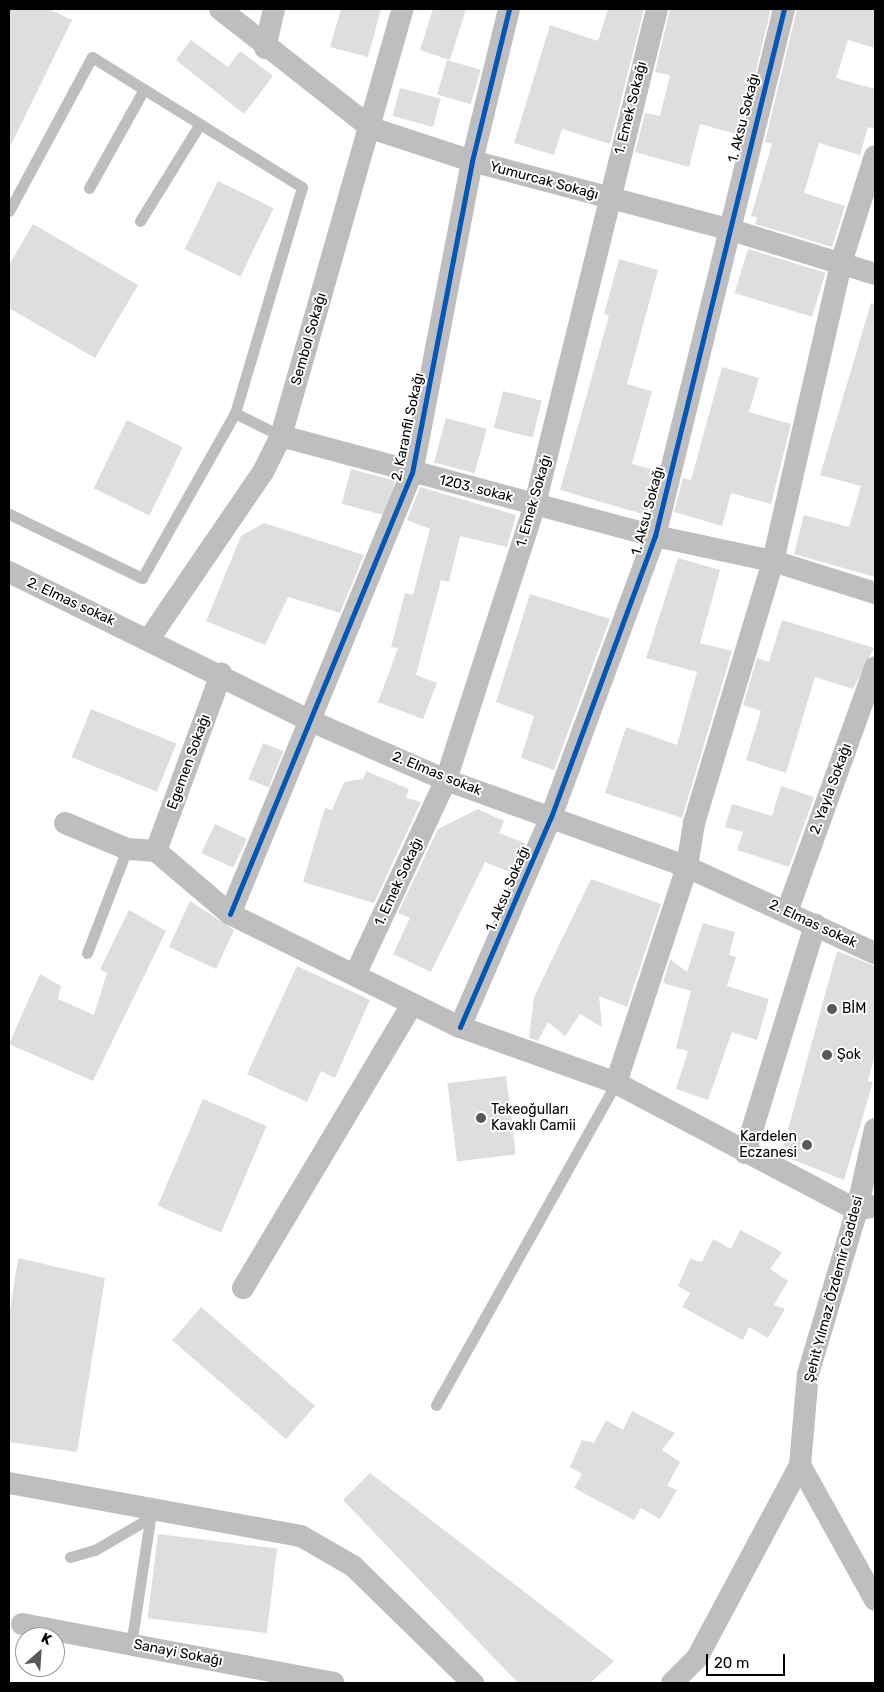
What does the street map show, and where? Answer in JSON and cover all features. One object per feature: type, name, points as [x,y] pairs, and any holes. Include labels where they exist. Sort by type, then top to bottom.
[{"type":"street","name":"Yumurcak Sokağı","points":[[220,9],[265,48],[371,128],[472,161],[608,199],[728,229],[875,274]]},
{"type":"street","points":[[265,48],[274,9]]},
{"type":"street","name":"Sembol Sokağı","points":[[149,639],[264,472],[280,436],[371,128],[403,9]]},
{"type":"street","name":"2. Karanfil Sokağı","points":[[230,914],[313,722],[412,473],[472,161],[509,9]]},
{"type":"street","name":"1. Emek Sokağı","points":[[355,975],[446,780],[535,504],[608,199],[657,9]]},
{"type":"street","name":"1. Aksu Sokağı","points":[[460,1027],[551,817],[655,536],[728,229],[784,9]]},
{"type":"street","points":[[616,1083],[687,867],[694,823],[773,561],[842,263],[875,156]]},
{"type":"street","name":"1203. sokak","points":[[280,436],[412,473],[655,536],[773,561],[875,593]]},
{"type":"street","name":"2. Elmas sokak","points":[[9,572],[221,674],[313,722],[446,780],[687,867],[875,953]]},
{"type":"street","name":"2. Yayla Sokağı","points":[[787,912],[875,666]]},
{"type":"street","name":"Egemen Sokağı","points":[[156,851],[221,674]]},
{"type":"street","points":[[65,823],[127,849],[156,851],[230,914],[460,1027],[616,1083],[745,1153],[866,1208]]},
{"type":"street","points":[[745,1153],[815,925]]},
{"type":"street","points":[[243,1288],[412,1004]]},
{"type":"street","name":"Şehit Yılmaz Özdemir Caddesi","points":[[672,1683],[697,1658],[800,1465],[808,1374],[866,1208],[875,1129]]},
{"type":"street","points":[[800,1465],[875,1600]]},
{"type":"street","points":[[9,1483],[154,1514],[301,1536],[353,1566],[473,1683]]},
{"type":"street","name":"Sanayi Sokağı","points":[[22,1624],[333,1683]]},
{"type":"lane","points":[[9,211],[92,57],[302,188],[235,413],[142,578],[9,514]]},
{"type":"lane","points":[[89,188],[144,89]]},
{"type":"lane","points":[[140,221],[200,124]]},
{"type":"lane","points":[[235,413],[280,436]]},
{"type":"lane","points":[[87,953],[127,849]]},
{"type":"lane","points":[[436,1405],[616,1083]]},
{"type":"lane","points":[[70,1557],[95,1550],[154,1514]]},
{"type":"lane","points":[[131,1644],[154,1514]]},
{"type":"building","points":[[9,9],[49,9],[72,20],[9,149]]},
{"type":"building","points":[[341,9],[381,9],[368,57],[330,47]]},
{"type":"building","points":[[433,9],[466,9],[450,60],[420,50]]},
{"type":"building","points":[[608,9],[644,9],[610,144],[562,129],[554,155],[514,143],[550,25],[598,41]]},
{"type":"building","points":[[670,9],[771,9],[740,135],[700,124],[689,167],[635,152],[645,113],[660,116],[670,75],[655,72]]},
{"type":"building","points":[[797,9],[875,9],[875,48],[848,40],[836,78],[875,89],[875,129],[868,127],[860,155],[819,143],[804,193],[845,206],[832,247],[755,224],[757,217],[751,216],[772,144],[765,142]]},
{"type":"building","points":[[191,40],[228,67],[240,51],[273,76],[244,114],[176,60]]},
{"type":"building","points":[[447,60],[481,70],[471,104],[437,95]]},
{"type":"building","points":[[400,88],[441,99],[433,127],[392,116]]},
{"type":"building","points":[[218,181],[274,208],[240,276],[185,249]]},
{"type":"building","points":[[33,224],[138,285],[95,358],[9,308],[9,265]]},
{"type":"building","points":[[748,249],[825,273],[812,317],[735,293]]},
{"type":"building","points":[[619,259],[658,270],[627,384],[652,391],[632,464],[657,471],[646,515],[560,490],[609,316],[604,314]]},
{"type":"building","points":[[871,303],[875,304],[875,577],[794,554],[804,515],[849,527],[861,486],[820,475]]},
{"type":"building","points":[[722,367],[759,378],[749,412],[791,424],[771,504],[731,493],[722,526],[674,512],[683,478],[691,480]]},
{"type":"building","points":[[503,391],[542,401],[533,438],[494,428]]},
{"type":"building","points":[[446,418],[487,429],[475,473],[434,462]]},
{"type":"building","points":[[127,420],[183,447],[149,515],[94,488]]},
{"type":"building","points":[[351,469],[395,481],[386,516],[342,504]]},
{"type":"building","points":[[420,487],[516,515],[507,547],[460,536],[449,582],[441,580],[416,675],[437,683],[423,719],[378,702],[398,648],[391,647],[405,593],[413,595],[430,529],[407,520]]},
{"type":"building","points":[[264,523],[364,555],[340,613],[288,597],[265,645],[206,621],[241,536]]},
{"type":"building","points":[[678,558],[720,570],[700,643],[732,651],[682,818],[605,793],[626,727],[677,745],[697,672],[646,658]]},
{"type":"building","points":[[530,594],[610,619],[554,770],[521,758],[534,716],[496,702]]},
{"type":"building","points":[[782,620],[874,648],[853,689],[815,677],[786,773],[746,760],[761,711],[743,705],[757,658],[769,662]]},
{"type":"building","points":[[91,709],[176,743],[157,792],[72,757]]},
{"type":"building","points":[[263,743],[283,751],[269,787],[248,779]]},
{"type":"building","points":[[366,771],[409,789],[406,798],[421,802],[374,903],[303,882],[325,808],[332,810],[344,782],[363,779]]},
{"type":"building","points":[[781,786],[814,797],[789,867],[737,850],[743,832],[725,827],[732,804],[772,816]]},
{"type":"building","points":[[478,809],[504,821],[499,833],[525,843],[512,873],[485,862],[431,972],[393,954],[410,918],[398,913],[438,829]]},
{"type":"building","points":[[215,824],[247,839],[233,868],[201,853]]},
{"type":"building","points":[[591,879],[661,904],[627,1007],[599,996],[602,1027],[580,1014],[565,1036],[548,1022],[538,1041],[529,1038],[534,997]]},
{"type":"building","points":[[190,901],[234,930],[216,969],[169,947]]},
{"type":"building","points":[[129,910],[166,931],[93,1081],[9,1044],[40,974],[61,986],[58,999],[94,1015],[107,973],[100,969]]},
{"type":"building","points":[[703,923],[735,932],[729,955],[736,957],[727,986],[769,999],[757,1040],[732,1032],[708,1100],[676,1089],[688,1051],[676,1048],[691,991],[663,983],[670,959],[687,972]]},
{"type":"building","points":[[837,951],[875,966],[875,1055],[868,1081],[873,1082],[844,1180],[781,1155]]},
{"type":"building","points":[[297,966],[370,1000],[335,1078],[321,1071],[307,1102],[247,1074]]},
{"type":"building","name":"Tekeoğulları Kavaklı Camii","points":[[506,1076],[516,1154],[457,1162],[447,1083]]},
{"type":"building","points":[[203,1099],[267,1126],[221,1233],[158,1206]]},
{"type":"building","points":[[740,1230],[782,1252],[770,1269],[788,1281],[774,1305],[785,1309],[768,1338],[749,1327],[743,1340],[682,1307],[690,1293],[678,1286],[690,1259],[702,1262],[713,1239],[731,1249]]},
{"type":"building","points":[[18,1258],[105,1278],[77,1452],[9,1442],[9,1317]]},
{"type":"building","points":[[201,1307],[315,1406],[286,1439],[172,1340]]},
{"type":"building","points":[[632,1411],[675,1433],[662,1450],[680,1462],[667,1486],[677,1490],[660,1519],[641,1508],[634,1520],[574,1488],[582,1474],[570,1467],[582,1440],[594,1443],[606,1420],[623,1430]]},
{"type":"building","points":[[370,1473],[614,1661],[590,1683],[518,1683],[343,1500]]},
{"type":"building","points":[[158,1534],[277,1549],[267,1633],[148,1618]]},
{"type":"cycle path","points":[[230,914],[412,473],[472,161],[509,9]]},
{"type":"cycle path","points":[[460,1027],[551,817],[655,536],[784,9]]},
{"type":"place","name":"BİM","points":[[832,1009]]},
{"type":"place","name":"Şok","points":[[827,1055]]},
{"type":"place","name":"Tekeoğulları Kavaklı Camii","points":[[481,1118]]},
{"type":"place","name":"Kardelen Eczanesi","points":[[807,1145]]}]
